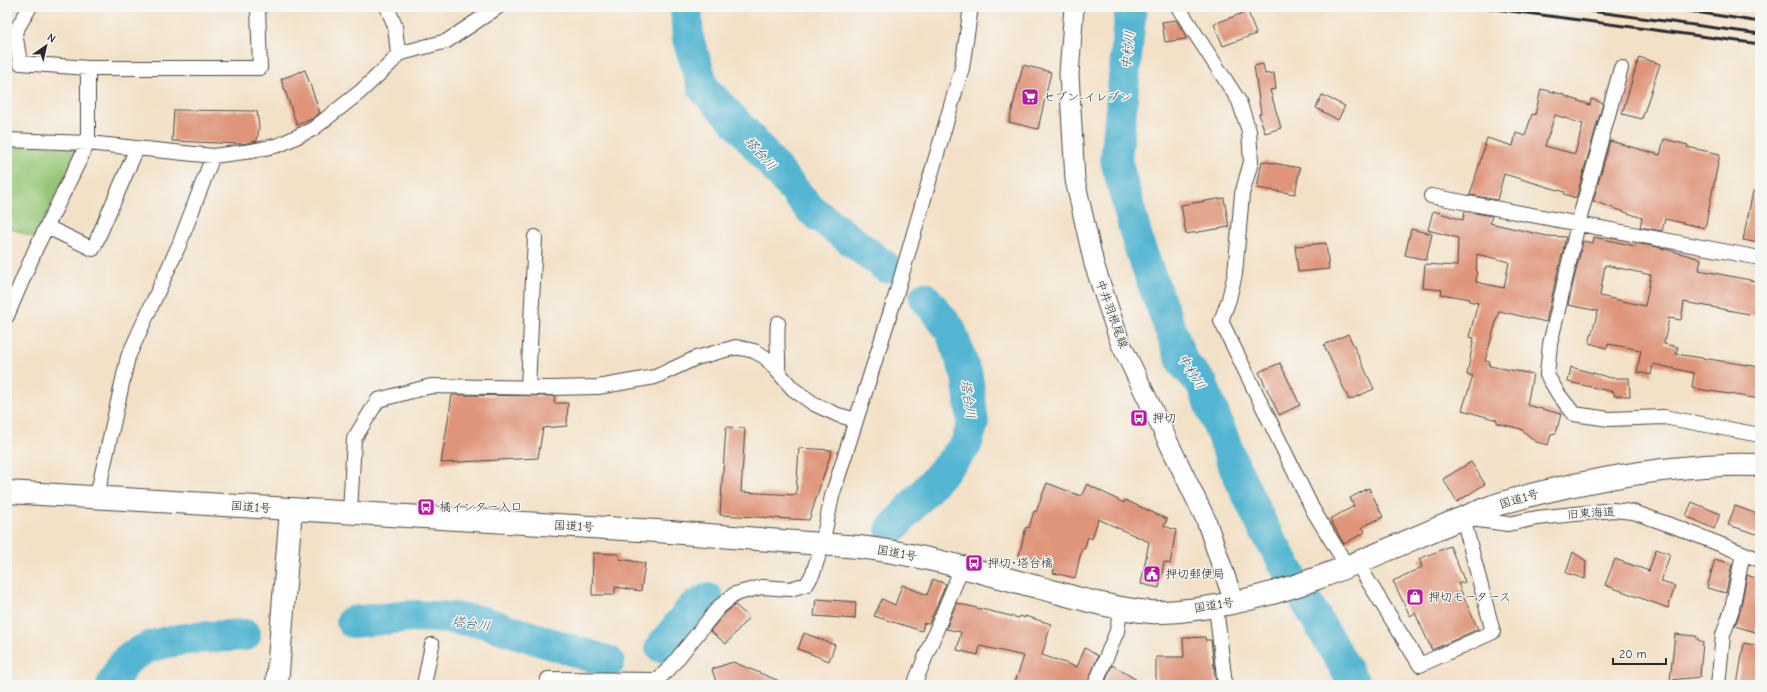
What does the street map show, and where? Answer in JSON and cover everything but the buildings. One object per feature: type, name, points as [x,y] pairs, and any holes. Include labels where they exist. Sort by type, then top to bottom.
[{"type":"highway","name":"国道1号","points":[[7,492],[97,496],[291,510],[657,531],[859,547],[891,551],[962,567],[1121,607],[1153,612],[1225,604],[1259,598],[1352,565],[1496,505],[1543,491],[1622,475],[1702,466],[1760,465]]},
{"type":"highway","points":[[277,685],[282,600],[291,510]]},
{"type":"main road","name":"中井羽根尾線","points":[[1074,7],[1069,74],[1075,180],[1094,264],[1120,342],[1206,520],[1225,604]]},
{"type":"street","points":[[30,7],[15,32],[20,63],[88,68],[260,68],[258,7]]},
{"type":"street","points":[[387,7],[395,26],[398,54]]},
{"type":"street","points":[[7,140],[88,143],[213,156],[252,151],[279,145],[313,129],[360,92],[392,62],[398,54],[447,42],[498,7]]},
{"type":"street","points":[[546,685],[548,679],[657,680],[669,669],[719,607],[735,594],[762,587],[790,589],[807,584],[813,573],[822,545],[832,496],[895,298],[962,68],[971,7]]},
{"type":"street","points":[[1178,7],[1239,101],[1249,131],[1251,162],[1242,194],[1235,274],[1229,299],[1221,321],[1314,510],[1420,665],[1493,632],[1463,518]]},
{"type":"street","points":[[7,316],[47,227],[88,143],[88,68]]},
{"type":"street","points":[[1621,68],[1578,224],[1550,344],[1547,375],[1559,395],[1574,414],[1609,419],[1664,417],[1760,436]]},
{"type":"street","points":[[47,227],[93,249],[137,148]]},
{"type":"street","points":[[97,496],[128,357],[179,245],[213,156]]},
{"type":"street","points":[[1431,196],[1760,258]]},
{"type":"street","points":[[528,388],[535,237]]},
{"type":"street","points":[[778,323],[776,341],[779,358],[778,370]]},
{"type":"street","points":[[350,513],[354,439],[378,400],[431,386],[528,388],[598,387],[655,377],[696,358],[736,347],[760,354],[765,357],[778,370],[793,389],[814,404],[838,415],[856,420]]},
{"type":"street","name":"旧東海道","points":[[1463,518],[1508,524],[1537,518],[1612,510],[1633,512],[1676,526],[1760,560]]},
{"type":"street","points":[[1718,685],[1723,635],[1732,609],[1743,553]]},
{"type":"street","points":[[914,685],[962,567]]},
{"type":"street","points":[[1225,604],[1225,685]]},
{"type":"street","points":[[1095,685],[1117,631],[1121,607]]},
{"type":"street","points":[[424,685],[432,645]]},
{"type":"green space","points":[[7,143],[78,148],[35,238],[7,227]]},
{"type":"waterway","name":"塔台川","points":[[686,7],[688,39],[704,89],[745,132],[810,209],[886,267]]},
{"type":"waterway","name":"中村川","points":[[1131,7],[1116,160],[1139,246],[1183,363],[1202,384],[1234,466],[1264,529],[1355,685]]},
{"type":"waterway","name":"塔台川","points":[[891,530],[966,445],[973,423],[967,376],[950,329],[925,298]]},
{"type":"waterway","name":"塔台川","points":[[661,647],[692,608],[708,599]]},
{"type":"waterway","name":"塔台川","points":[[352,622],[413,616],[451,618],[483,622],[609,662]]},
{"type":"waterway","name":"塔台川","points":[[112,685],[126,661],[137,653],[151,647],[182,639],[245,635]]},
{"type":"railway","points":[[1481,7],[1760,44]]},
{"type":"railway","points":[[1561,7],[1760,34]]},
{"type":"railway","points":[[1663,7],[1760,22]]},
{"type":"railway","points":[[1729,7],[1760,12]]},
{"type":"place","name":"セブン-イレブン","points":[[1030,97]]},
{"type":"place","name":"押切","points":[[1139,418]]},
{"type":"place","name":"橘インター入口","points":[[426,507]]},
{"type":"place","name":"押切･塔台橋","points":[[974,563]]},
{"type":"place","name":"押切郵便局","points":[[1152,574]]},
{"type":"place","name":"押切モータース","points":[[1415,597]]}]
